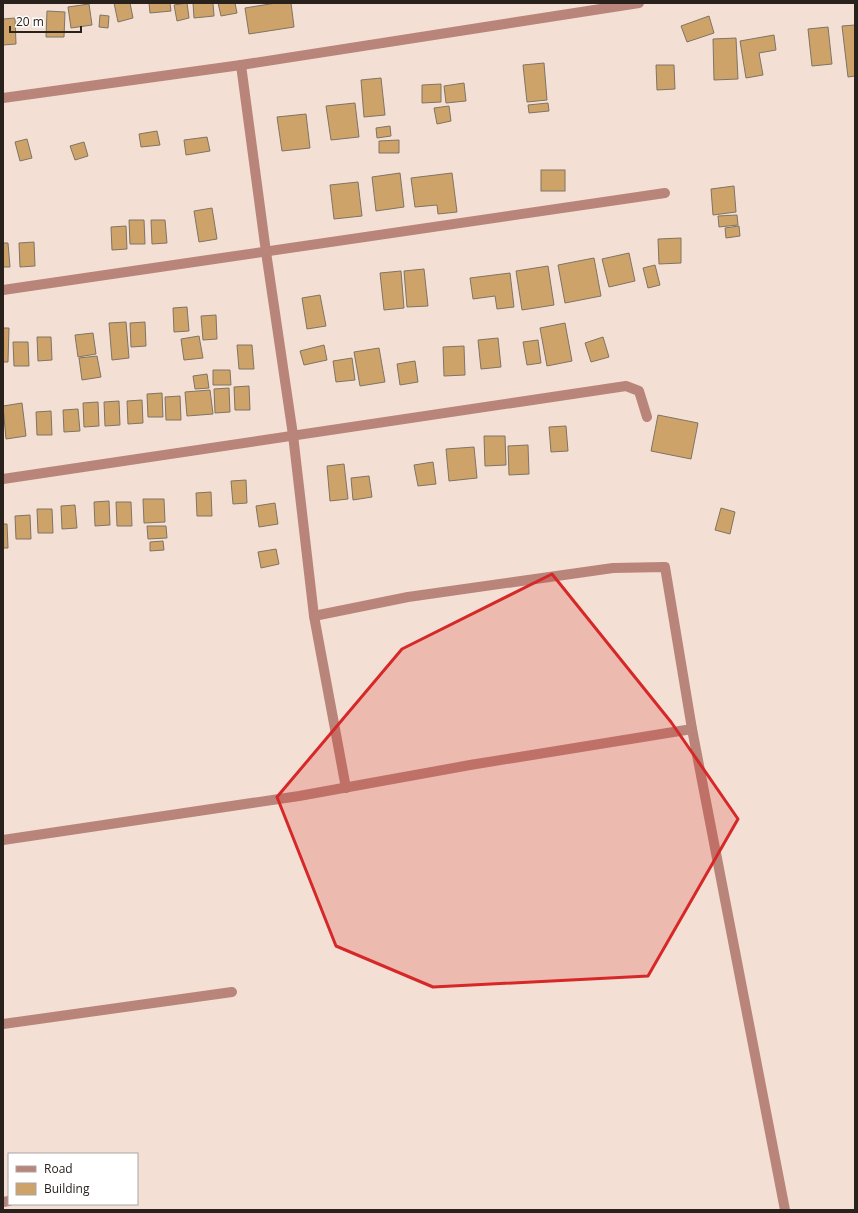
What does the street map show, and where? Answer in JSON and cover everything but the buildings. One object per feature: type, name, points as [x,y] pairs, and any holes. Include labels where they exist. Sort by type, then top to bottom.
[{"type":"street","points":[[3,98],[241,65],[604,5],[639,3]]},
{"type":"street","points":[[241,65],[266,252],[293,435],[314,616],[346,788]]},
{"type":"street","points":[[3,290],[665,193]]},
{"type":"street","points":[[3,479],[626,386],[639,391],[647,418]]},
{"type":"street","points":[[314,616],[408,597],[613,568],[665,567],[692,729],[785,1210]]},
{"type":"street","points":[[3,840],[299,796],[470,765],[692,729]]},
{"type":"street","points":[[3,1024],[232,992]]},
{"type":"highlighted area","points":[[552,574],[671,722],[738,819],[648,976],[433,987],[336,946],[277,797],[402,649]]}]
